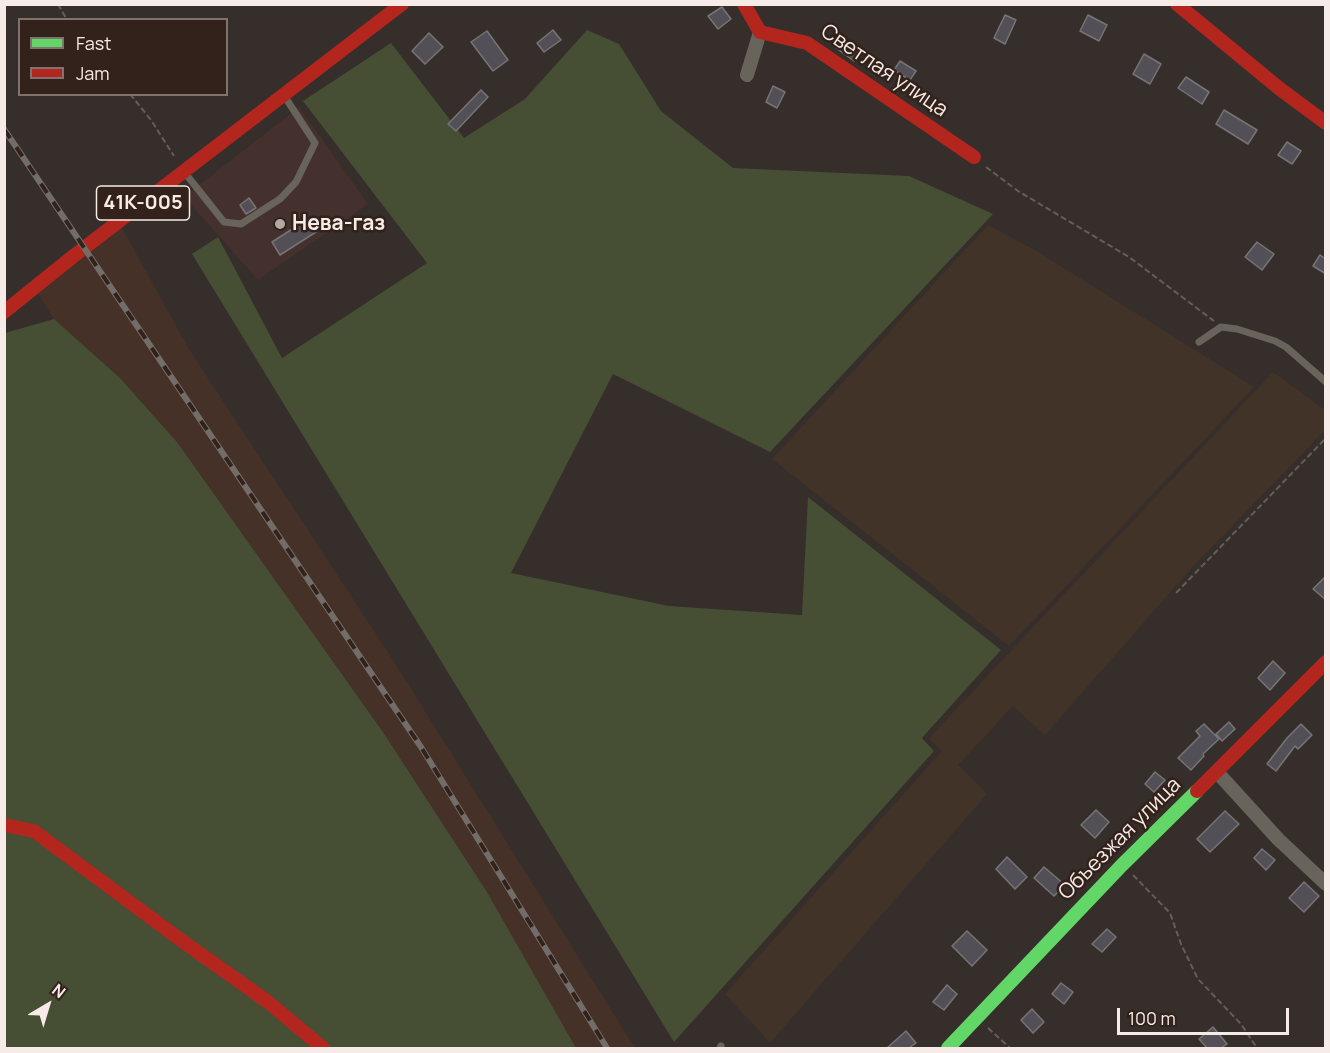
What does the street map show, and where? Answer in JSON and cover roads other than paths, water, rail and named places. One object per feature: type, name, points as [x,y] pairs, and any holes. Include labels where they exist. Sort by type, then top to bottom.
[{"type":"street","name":"41К-005","points":[[4,312],[402,4]]},
{"type":"street","points":[[744,4],[760,32],[747,75]]},
{"type":"street","points":[[1176,5],[1326,123]]},
{"type":"street","name":"Светлая улица","points":[[760,32],[807,43],[974,157]]},
{"type":"street","name":"Объезжая улица","points":[[948,1048],[1122,865],[1326,662]]},
{"type":"street","points":[[1217,772],[1278,839],[1326,884]]},
{"type":"street","points":[[4,825],[34,831],[268,1002],[323,1048]]},
{"type":"lane","points":[[184,171],[224,222],[241,224],[280,199],[296,182],[315,143],[284,95]]},
{"type":"lane","points":[[1199,342],[1221,327],[1237,329],[1275,341],[1293,352],[1326,382]]},
{"type":"railway","points":[[4,129],[421,747],[607,1048]]},
{"type":"place","name":"Нева-газ","points":[[280,224]]}]
